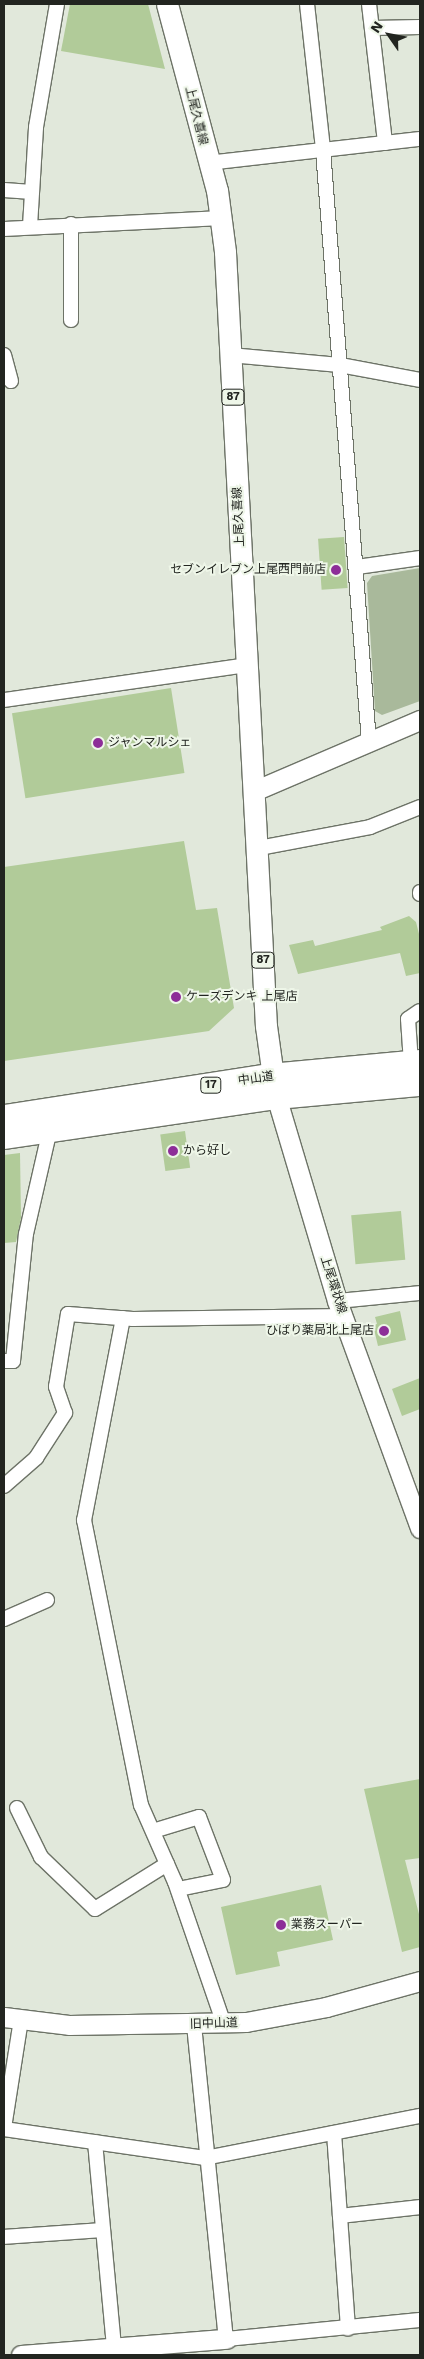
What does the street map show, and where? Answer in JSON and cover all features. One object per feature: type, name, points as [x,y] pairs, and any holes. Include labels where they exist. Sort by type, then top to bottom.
[{"type":"highway","name":"中山道","points":[[4,1117],[417,1069]]},
{"type":"highway","name":"中山道","points":[[4,1136],[50,1130],[273,1086]]},
{"type":"main road","name":"上尾久喜線","points":[[167,4],[208,163],[217,190],[226,252],[246,665],[273,1086]]},
{"type":"main road","points":[[254,795],[420,720]]},
{"type":"main road","name":"上尾環状線","points":[[273,1086],[340,1309],[420,1528]]},
{"type":"main road","name":"旧中山道","points":[[13,2018],[69,2025],[224,2024],[326,2007],[420,1981]]},
{"type":"main road","points":[[20,2355],[226,2339]]},
{"type":"street","points":[[30,226],[36,127],[57,4]]},
{"type":"street","points":[[306,4],[323,150],[357,567],[368,742]]},
{"type":"street","points":[[369,4],[385,143]]},
{"type":"street","points":[[372,28],[420,27]]},
{"type":"street","points":[[208,163],[420,139]]},
{"type":"street","points":[[4,190],[32,192]]},
{"type":"street","points":[[4,229],[30,226],[220,218]]},
{"type":"street","points":[[71,224],[71,320]]},
{"type":"street","points":[[4,355],[10,381]]},
{"type":"street","points":[[230,355],[340,364],[420,380]]},
{"type":"street","points":[[357,567],[420,558]]},
{"type":"street","points":[[4,700],[246,665]]},
{"type":"street","points":[[259,848],[370,827],[420,807]]},
{"type":"street","points":[[417,1069],[408,1018],[420,1011]]},
{"type":"street","points":[[4,1361],[13,1361],[26,1234],[50,1130]]},
{"type":"street","points":[[4,1486],[36,1458],[65,1413],[56,1387],[68,1314],[123,1318],[340,1309],[420,1294]]},
{"type":"street","points":[[123,1318],[84,1520],[141,1805],[178,1889],[224,2024]]},
{"type":"street","points":[[4,1619],[47,1600]]},
{"type":"street","points":[[17,1808],[41,1857],[95,1909],[167,1864]]},
{"type":"street","points":[[153,1831],[199,1817],[222,1880],[178,1889]]},
{"type":"street","points":[[13,2018],[4,2128],[205,2158],[420,2116]]},
{"type":"street","points":[[194,2025],[205,2158],[226,2339],[420,2320]]},
{"type":"street","points":[[334,2133],[348,2328]]},
{"type":"street","points":[[94,2142],[114,2347]]},
{"type":"street","points":[[340,2216],[420,2207]]},
{"type":"street","points":[[4,2237],[103,2230]]},
{"type":"green space","points":[[420,568],[420,701],[382,715],[375,711],[367,583],[372,576]]},
{"type":"building","points":[[70,4],[148,4],[165,69],[61,51]]},
{"type":"building","points":[[344,537],[348,588],[322,590],[318,539]]},
{"type":"building","name":"ジャンマルシェ","points":[[171,688],[184,773],[25,798],[12,713]]},
{"type":"building","points":[[184,841],[196,910],[217,908],[234,1008],[209,1031],[4,1061],[4,867]]},
{"type":"building","points":[[409,916],[416,922],[420,938],[420,973],[406,976],[400,953],[298,974],[289,945],[313,940],[315,946],[382,930],[380,927]]},
{"type":"building","points":[[185,1131],[190,1168],[165,1171],[160,1134]]},
{"type":"building","points":[[20,1153],[21,1218],[16,1242],[4,1243],[4,1155]]},
{"type":"building","points":[[401,1211],[405,1260],[355,1264],[351,1215]]},
{"type":"building","points":[[400,1311],[406,1340],[378,1346],[373,1325],[377,1324],[375,1317]]},
{"type":"building","points":[[420,1378],[420,1409],[402,1416],[392,1389]]},
{"type":"building","points":[[420,1779],[420,1858],[405,1860],[420,1918],[420,1947],[402,1952],[364,1789]]},
{"type":"building","points":[[321,1885],[333,1940],[277,1952],[280,1966],[236,1975],[221,1907]]},
{"type":"place","name":"セブンイレブン上尾西門前店","points":[[336,570]]},
{"type":"place","name":"ジャンマルシェ","points":[[98,743]]},
{"type":"place","name":"ケーズデンキ 上尾店","points":[[176,997]]},
{"type":"place","name":"から好し","points":[[173,1151]]},
{"type":"place","name":"ひばり薬局北上尾店","points":[[384,1331]]},
{"type":"place","name":"業務スーパー","points":[[281,1925]]}]
